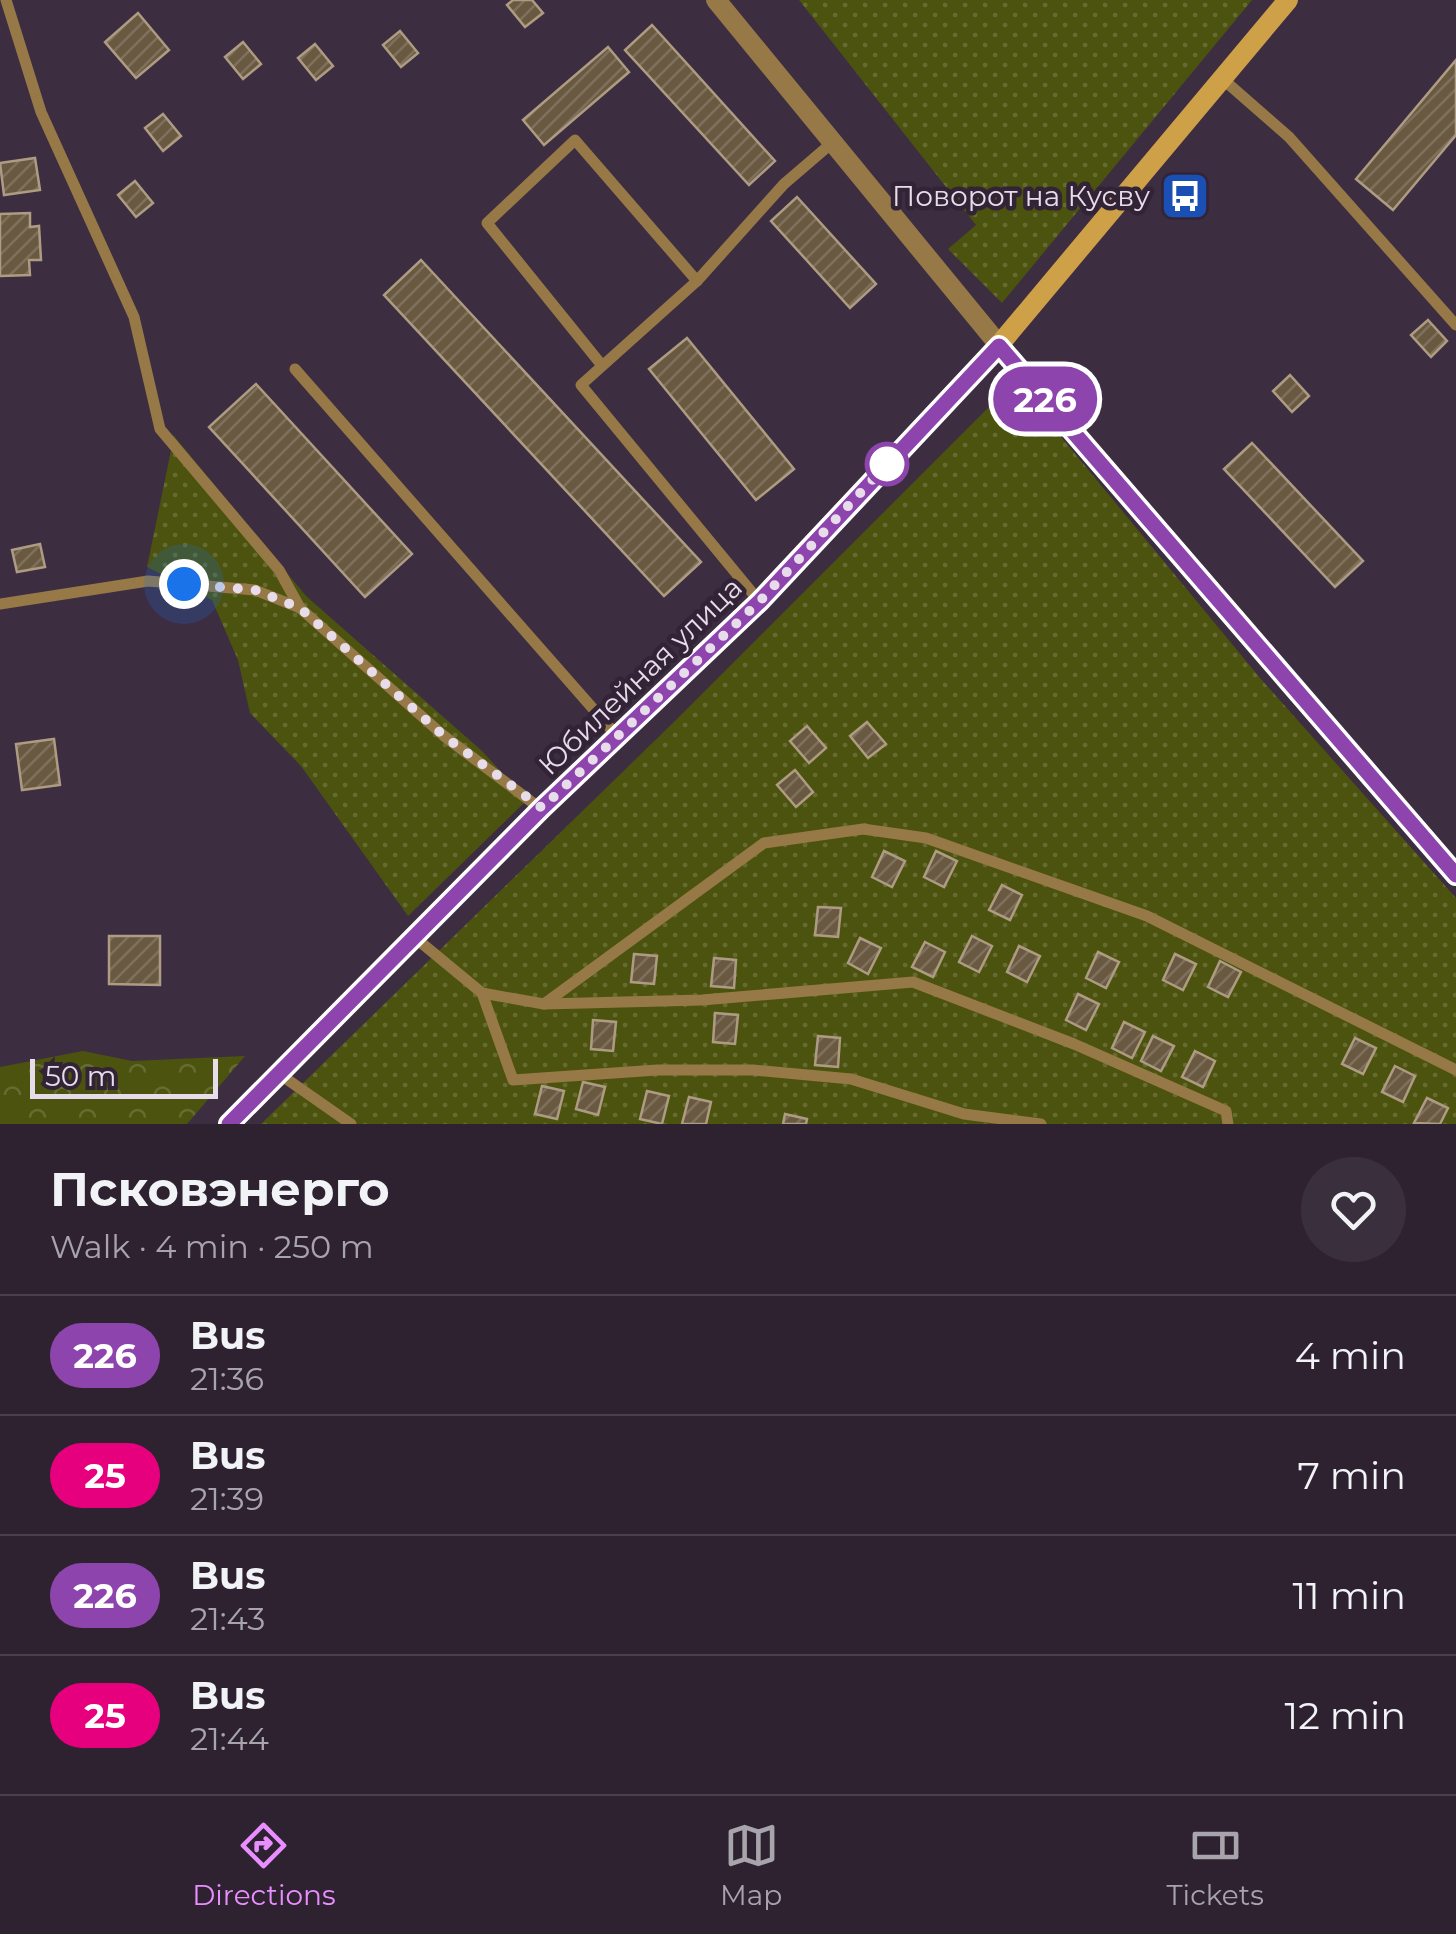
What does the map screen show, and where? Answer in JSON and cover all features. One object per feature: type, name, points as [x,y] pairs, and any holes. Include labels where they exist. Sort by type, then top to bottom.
[{"type":"street","points":[[716,0],[999,346],[1456,875]]},
{"type":"street","name":"Юбилейная улица","points":[[229,1124],[542,808],[760,601],[999,346],[1225,81],[1288,0]]},
{"type":"lane","points":[[6,0],[41,112],[134,317],[160,429],[279,570],[300,608],[444,736],[542,808]]},
{"type":"lane","points":[[1225,81],[1289,137],[1456,325]]},
{"type":"lane","points":[[600,363],[487,223],[576,140],[698,281]]},
{"type":"lane","points":[[760,601],[581,385],[600,363],[698,281],[784,184],[833,142]]},
{"type":"lane","points":[[295,369],[617,736]]},
{"type":"lane","points":[[0,604],[148,581],[255,590],[300,608]]},
{"type":"lane","points":[[544,1004],[764,844],[863,828],[926,838],[1147,916],[1456,1070]]},
{"type":"lane","points":[[414,936],[482,993],[544,1004],[702,1000],[913,982],[1074,1044],[1226,1111],[1228,1124]]},
{"type":"lane","points":[[482,993],[513,1080],[657,1070],[753,1070],[851,1079],[964,1114],[1041,1124]]},
{"type":"lane","points":[[278,1073],[351,1124]]},
{"type":"green space","points":[[799,0],[1252,0],[1002,303],[948,249],[976,225]]},
{"type":"green space","points":[[1015,381],[1260,678],[1456,898],[1456,1124],[261,1124],[677,719]]},
{"type":"green space","points":[[174,436],[306,596],[482,751],[527,800],[408,916],[301,766],[250,713],[238,660],[212,600],[147,567]]},
{"type":"green space","points":[[83,1051],[132,1061],[245,1056],[187,1124],[0,1124],[0,1067]]},
{"type":"building","points":[[513,0],[532,0],[543,13],[525,27],[507,5]]},
{"type":"building","points":[[138,13],[169,50],[136,78],[105,42]]},
{"type":"building","points":[[652,25],[775,161],[749,185],[625,50]]},
{"type":"building","points":[[400,31],[418,53],[401,67],[383,45]]},
{"type":"building","points":[[243,42],[261,64],[243,79],[225,57]]},
{"type":"building","points":[[315,44],[333,66],[316,80],[298,58]]},
{"type":"building","points":[[608,47],[629,72],[544,145],[523,120]]},
{"type":"building","points":[[1456,60],[1456,135],[1393,210],[1356,179]]},
{"type":"building","points":[[163,114],[181,136],[163,151],[145,128]]},
{"type":"building","points":[[35,158],[40,190],[4,195],[0,163]]},
{"type":"building","points":[[135,181],[153,203],[136,217],[118,195]]},
{"type":"building","points":[[797,197],[876,284],[850,308],[771,221]]},
{"type":"building","points":[[30,213],[30,227],[39,226],[41,260],[29,260],[30,275],[0,276],[0,214]]},
{"type":"building","points":[[421,260],[701,562],[664,596],[384,295]]},
{"type":"building","points":[[1428,320],[1447,341],[1431,357],[1411,335]]},
{"type":"building","points":[[687,338],[794,469],[756,500],[649,369]]},
{"type":"building","points":[[1290,375],[1309,396],[1292,412],[1273,391]]},
{"type":"building","points":[[256,384],[412,554],[365,597],[209,427]]},
{"type":"building","points":[[1252,443],[1363,561],[1335,587],[1224,469]]},
{"type":"building","points":[[40,544],[45,567],[17,572],[12,550]]},
{"type":"building","points":[[867,722],[886,744],[868,758],[850,736]]},
{"type":"building","points":[[807,726],[826,748],[809,763],[790,741]]},
{"type":"building","points":[[54,739],[60,785],[22,790],[16,744]]},
{"type":"building","points":[[795,770],[813,792],[796,807],[777,785]]},
{"type":"building","points":[[884,851],[905,861],[892,887],[872,877]]},
{"type":"building","points":[[936,851],[957,861],[944,887],[924,877]]},
{"type":"building","points":[[1002,885],[1022,895],[1010,920],[989,910]]},
{"type":"building","points":[[818,907],[841,908],[838,937],[815,935]]},
{"type":"building","points":[[109,936],[160,936],[160,985],[109,984]]},
{"type":"building","points":[[972,936],[992,946],[979,972],[959,962]]},
{"type":"building","points":[[860,938],[881,948],[868,974],[848,963]]},
{"type":"building","points":[[925,942],[945,952],[933,977],[912,967]]},
{"type":"building","points":[[1019,946],[1040,956],[1027,982],[1007,972]]},
{"type":"building","points":[[1098,952],[1119,962],[1106,988],[1086,978]]},
{"type":"building","points":[[634,954],[657,956],[654,984],[631,982]]},
{"type":"building","points":[[1175,954],[1196,964],[1183,990],[1163,980]]},
{"type":"building","points":[[714,958],[736,960],[734,988],[711,986]]},
{"type":"building","points":[[1220,961],[1241,972],[1228,997],[1208,987]]},
{"type":"building","points":[[1078,994],[1099,1004],[1086,1030],[1066,1020]]},
{"type":"building","points":[[715,1013],[738,1015],[735,1044],[713,1042]]},
{"type":"building","points":[[593,1020],[616,1022],[613,1051],[591,1049]]},
{"type":"building","points":[[1124,1022],[1145,1032],[1132,1058],[1112,1048]]},
{"type":"building","points":[[818,1036],[840,1038],[838,1067],[815,1065]]},
{"type":"building","points":[[1153,1036],[1174,1046],[1161,1071],[1141,1061]]},
{"type":"building","points":[[1355,1038],[1376,1048],[1363,1074],[1342,1064]]},
{"type":"building","points":[[1195,1051],[1215,1061],[1203,1087],[1182,1077]]},
{"type":"building","points":[[1395,1066],[1415,1076],[1403,1102],[1382,1092]]},
{"type":"building","points":[[583,1082],[605,1087],[598,1115],[576,1109]]},
{"type":"building","points":[[542,1086],[564,1091],[557,1119],[535,1114]]},
{"type":"building","points":[[647,1091],[669,1096],[662,1124],[640,1119]]},
{"type":"building","points":[[689,1097],[711,1102],[706,1124],[682,1124]]},
{"type":"building","points":[[1427,1098],[1448,1108],[1440,1124],[1414,1123]]},
{"type":"building","points":[[785,1114],[807,1119],[806,1124],[783,1124]]},
{"type":"bus line","name":"226","points":[[229,1124],[542,808],[760,601],[999,346],[1456,875]]},
{"type":"place","name":"Поворот на Кусву","points":[[1185,196]]},
{"type":"route","points":[[184,584],[255,590],[300,608],[444,736],[542,808],[760,601],[887,464]]}]
